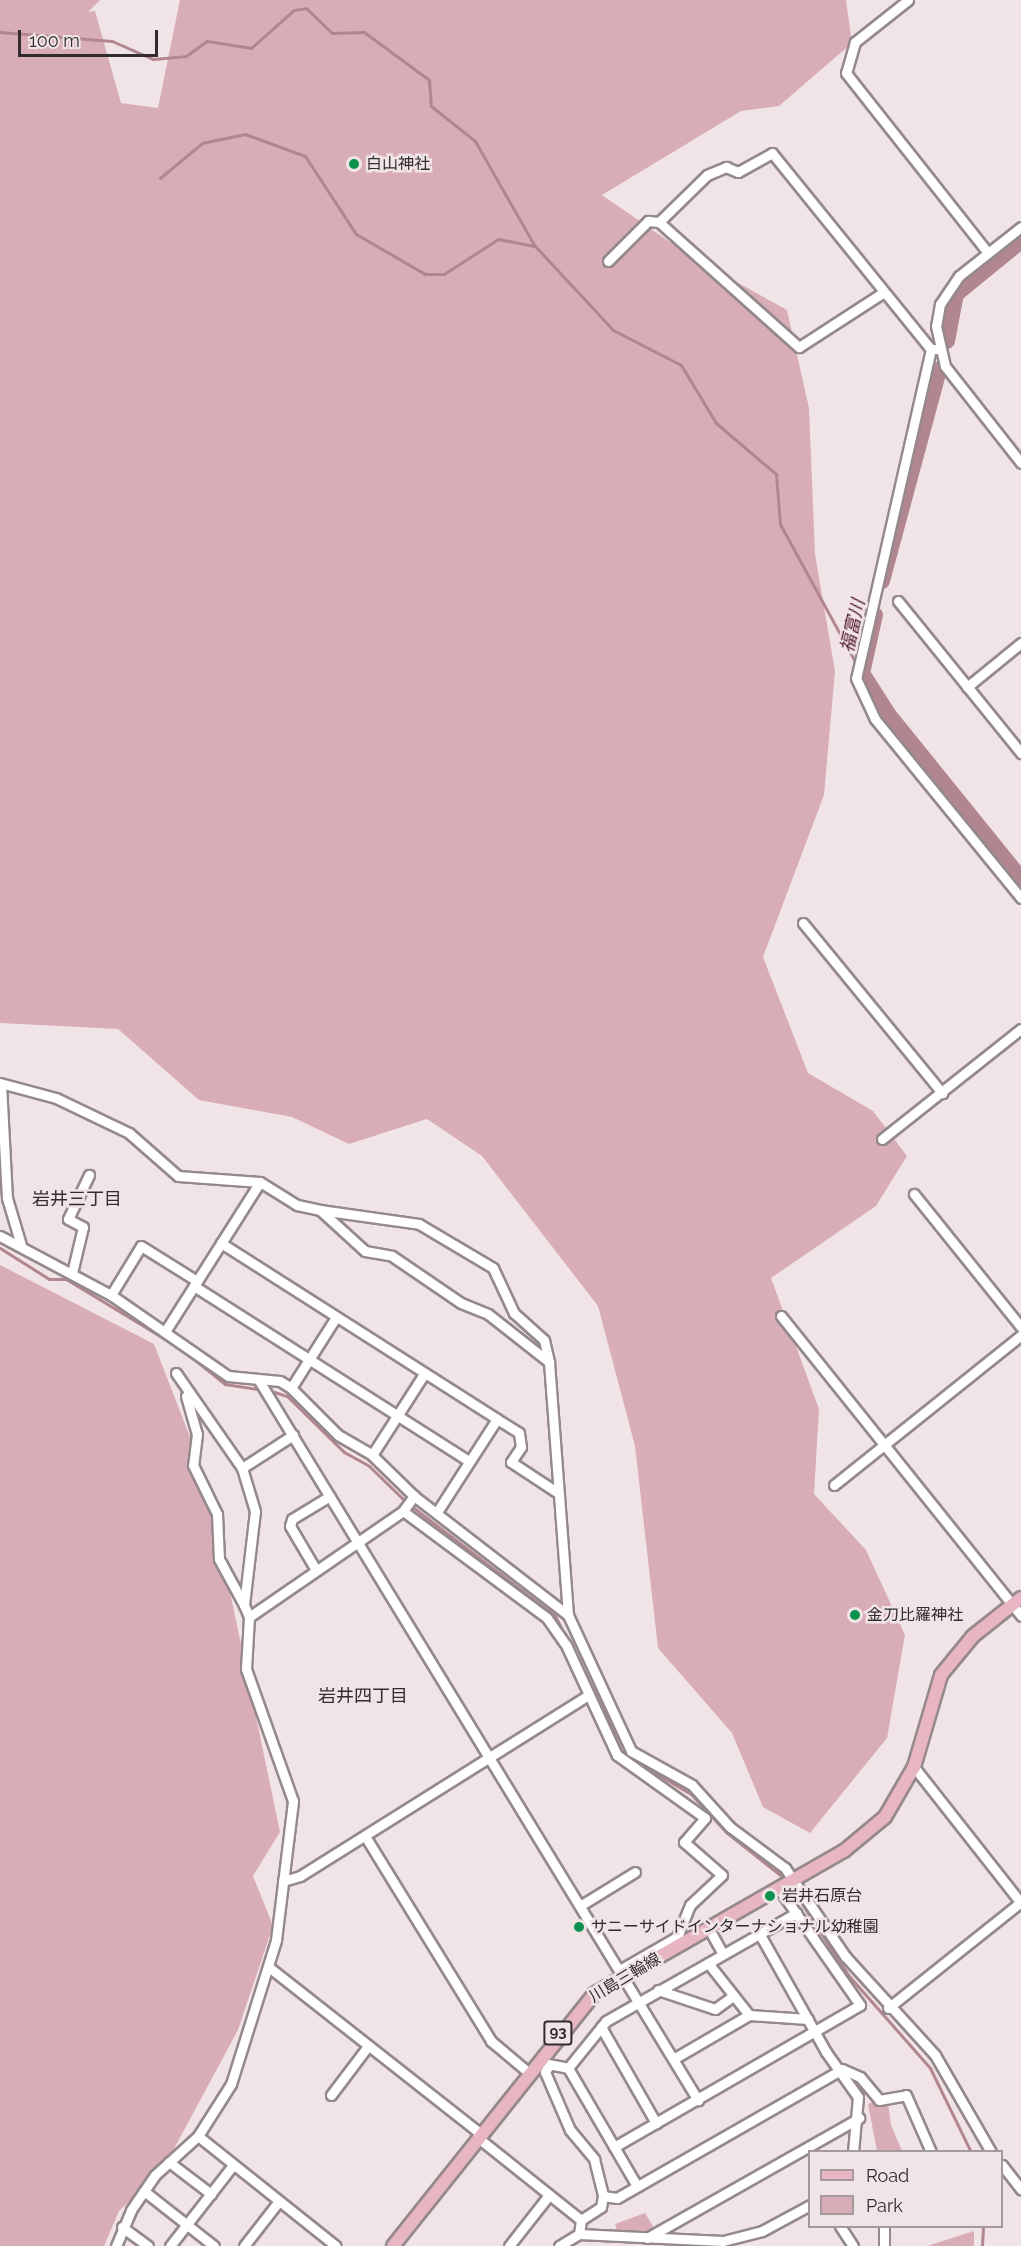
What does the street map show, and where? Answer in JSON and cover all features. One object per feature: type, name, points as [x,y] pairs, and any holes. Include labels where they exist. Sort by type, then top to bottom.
[{"type":"main road","name":"川島三輪線","points":[[393,2246],[528,2072],[543,2063],[577,2009],[625,1972],[709,1929],[869,1833],[901,1796],[914,1767],[941,1675],[967,1642],[1017,1601]]},
{"type":"street","points":[[908,0],[855,42],[846,73],[988,253]]},
{"type":"street","points":[[659,222],[707,175],[726,167],[738,172],[772,153],[884,292],[934,349],[1021,463]]},
{"type":"street","points":[[608,261],[648,220],[659,222],[799,347],[884,292]]},
{"type":"street","points":[[1021,227],[959,276],[944,297],[936,326],[934,349],[856,671],[875,720],[1021,898]]},
{"type":"street","points":[[898,601],[1021,753]]},
{"type":"street","points":[[967,687],[1021,643]]},
{"type":"street","points":[[803,923],[942,1093]]},
{"type":"street","points":[[882,1139],[1018,1031],[1021,1042]]},
{"type":"street","points":[[21,1245],[8,1197],[1,1083],[56,1098],[129,1133],[178,1176],[260,1182],[297,1205],[418,1224],[493,1268],[514,1313],[544,1340],[549,1362],[568,1615],[632,1751],[692,1785],[787,1884],[888,2008],[935,2055],[990,2150]]},
{"type":"street","points":[[72,1273],[83,1227],[68,1219],[89,1175]]},
{"type":"street","points":[[166,1330],[260,1182]]},
{"type":"street","points":[[914,1194],[1021,1327]]},
{"type":"street","points":[[320,1210],[365,1251],[392,1256],[461,1303],[488,1314],[549,1362]]},
{"type":"street","points":[[0,1236],[21,1245],[111,1295],[166,1330],[228,1376],[291,1388],[338,1435],[372,1455],[409,1504],[547,1618],[589,1695],[609,1743],[626,1766],[674,1792],[705,1818],[684,1842],[722,1875],[690,1905],[677,1937],[625,1972]]},
{"type":"street","points":[[221,1243],[519,1433],[521,1447],[511,1462],[558,1492]]},
{"type":"street","points":[[111,1295],[141,1246],[309,1359],[469,1461]]},
{"type":"street","points":[[781,1316],[884,1446],[1017,1601],[1021,1616]]},
{"type":"street","points":[[291,1388],[336,1317]]},
{"type":"street","points":[[834,1485],[1021,1335]]},
{"type":"street","points":[[116,2246],[122,2226],[144,2191],[169,2162],[198,2136],[241,2063],[270,1968],[292,1801],[246,1669],[249,1617],[219,1558],[217,1514],[193,1465],[197,1434],[176,1373]]},
{"type":"street","points":[[372,1455],[424,1374]]},
{"type":"street","points":[[261,1383],[625,1972],[698,2100]]},
{"type":"street","points":[[185,1394],[242,1468],[255,1511],[244,1605]]},
{"type":"street","points":[[437,1512],[497,1419]]},
{"type":"street","points":[[242,1468],[293,1435]]},
{"type":"street","points":[[316,1570],[290,1526],[292,1519],[330,1496]]},
{"type":"street","points":[[409,1504],[437,1512],[568,1615]]},
{"type":"street","points":[[249,1617],[409,1504]]},
{"type":"street","points":[[283,1881],[365,1836],[589,1695]]},
{"type":"street","points":[[888,2008],[1021,1902],[914,1767]]},
{"type":"street","points":[[365,1836],[491,2041],[528,2072]]},
{"type":"street","points":[[583,1904],[635,1872]]},
{"type":"street","points":[[614,2147],[815,2034],[860,2005],[796,1913],[787,1884]]},
{"type":"street","points":[[568,2068],[601,2027],[658,1990],[796,1913]]},
{"type":"street","points":[[709,1929],[723,1954]]},
{"type":"street","points":[[759,1934],[815,2034],[842,2069],[858,2097],[859,2118],[853,2150]]},
{"type":"street","points":[[708,1963],[748,2015]]},
{"type":"street","points":[[270,1968],[479,2135],[581,2220]]},
{"type":"street","points":[[658,1990],[715,2009],[733,1996]]},
{"type":"street","points":[[675,2058],[748,2015],[808,2019]]},
{"type":"street","points":[[601,2027],[656,2123]]},
{"type":"street","points":[[331,2095],[368,2046]]},
{"type":"street","points":[[579,2234],[581,2220],[601,2207],[603,2196],[594,2159],[570,2130],[543,2063],[568,2068],[637,2186]]},
{"type":"street","points":[[842,2069],[860,2077],[884,2101],[906,2095],[931,2150]]},
{"type":"street","points":[[603,2196],[617,2198],[842,2069]]},
{"type":"street","points":[[646,2238],[859,2118]]},
{"type":"street","points":[[198,2136],[336,2246]]},
{"type":"street","points":[[169,2162],[211,2194]]},
{"type":"street","points":[[170,2246],[233,2165]]},
{"type":"street","points":[[1003,2166],[1021,2189]]},
{"type":"street","points":[[144,2191],[214,2246]]},
{"type":"street","points":[[509,2246],[549,2195]]},
{"type":"street","points":[[244,2246],[279,2201]]},
{"type":"street","points":[[559,2246],[579,2234],[716,2244],[762,2231],[808,2206]]},
{"type":"street","points":[[122,2226],[148,2246]]},
{"type":"street","points":[[841,2228],[853,2246]]},
{"type":"street","points":[[884,2228],[884,2246]]},
{"type":"green space","points":[[0,0],[100,0],[88,12],[95,11],[121,103],[158,108],[180,0],[846,0],[852,43],[779,106],[741,111],[602,195],[693,258],[787,310],[809,408],[815,554],[835,671],[824,795],[763,957],[808,1073],[873,1111],[907,1156],[876,1206],[771,1278],[819,1409],[814,1494],[866,1550],[905,1635],[887,1738],[810,1833],[763,1807],[732,1733],[658,1648],[635,1446],[598,1306],[482,1156],[427,1119],[349,1144],[292,1117],[199,1100],[118,1029],[0,1023]]},
{"type":"green space","points":[[0,1265],[154,1344],[207,1481],[280,1832],[253,1876],[273,1926],[238,2030],[162,2171],[119,2211],[104,2246],[0,2246]]},
{"type":"green space","points":[[887,2096],[891,2125],[902,2150],[877,2150],[868,2104]]},
{"type":"green space","points":[[645,2213],[654,2228],[643,2236],[618,2233],[615,2224]]},
{"type":"green space","points":[[974,2231],[974,2246],[927,2246]]},
{"type":"waterway","points":[[0,32],[112,41],[153,59],[186,56],[207,41],[251,48],[294,10],[306,8],[332,33],[364,32],[429,80],[431,106],[475,141],[534,245]]},
{"type":"waterway","points":[[160,178],[202,143],[245,134],[305,156],[356,234],[425,274],[444,274],[498,239],[535,246],[613,330],[681,365],[716,423],[776,474],[780,524],[857,665]]},
{"type":"waterway","name":"福富川","points":[[947,341],[956,294],[1021,241]]},
{"type":"waterway","name":"福富川","points":[[882,581],[939,370]]},
{"type":"waterway","name":"福富川","points":[[875,615],[862,673],[888,714],[1021,879]]},
{"type":"waterway","points":[[0,1248],[49,1279],[66,1279],[180,1348],[225,1384],[262,1390]]},
{"type":"waterway","points":[[268,1390],[287,1396],[344,1452],[369,1466],[406,1502],[555,1616],[628,1757],[691,1794],[726,1832],[785,1879]]},
{"type":"waterway","points":[[791,1887],[849,1976],[930,2068],[970,2150]]},
{"type":"waterway","points":[[982,2246],[983,2228]]},
{"type":"place","name":"白山神社","points":[[354,164]]},
{"type":"place","name":"金刀比羅神社","points":[[855,1615]]},
{"type":"place","name":"岩井石原台","points":[[770,1896]]},
{"type":"place","name":"サニーサイドインターナショナル幼稚園","points":[[579,1927]]},
{"type":"district","name":"岩井三丁目","points":[[77,1199]]},
{"type":"district","name":"岩井四丁目","points":[[363,1696]]}]
